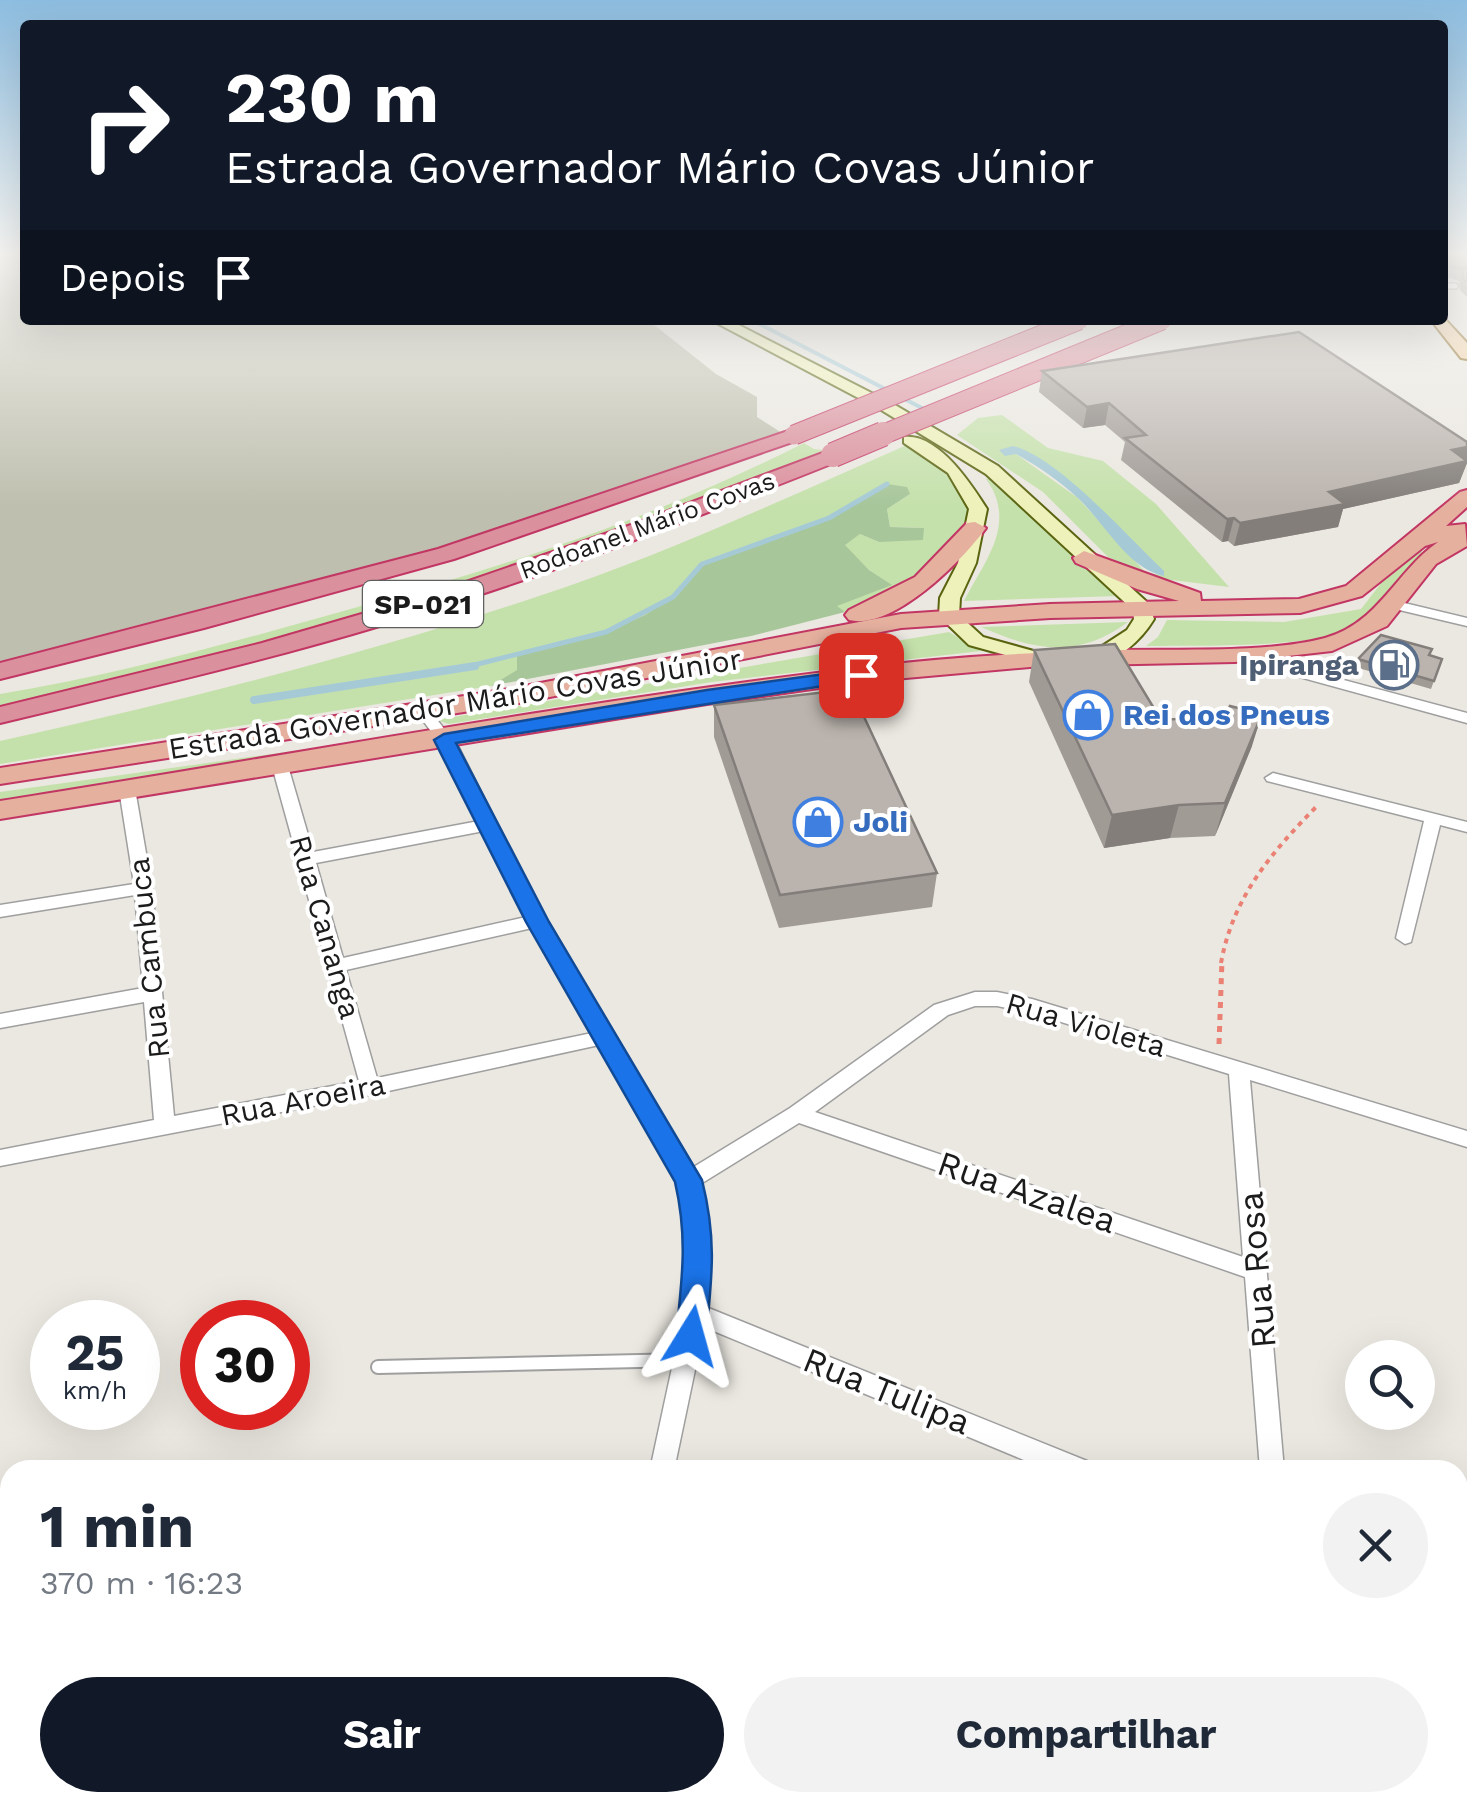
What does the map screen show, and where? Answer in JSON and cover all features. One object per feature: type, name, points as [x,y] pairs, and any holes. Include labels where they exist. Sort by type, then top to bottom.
[{"type":"highway","name":"Rodoanel Mário Covas","points":[[0,671],[430,559],[794,434],[1033,339]]},
{"type":"highway","name":"Rodoanel Mário Covas","points":[[0,715],[310,637],[448,596],[693,511],[1117,339]]},
{"type":"highway","points":[[1084,558],[1155,587],[1239,608],[1300,606],[1341,596],[1365,583],[1467,496]]},
{"type":"highway","points":[[1417,540],[1467,526]]},
{"type":"highway","points":[[676,665],[884,606],[933,577],[976,528]]},
{"type":"highway","name":"Estrada Governador Mário Covas Júnior","points":[[1,812],[763,688],[1041,659],[1235,655],[1332,644],[1379,621],[1438,550],[1467,539]]},
{"type":"highway","name":"Estrada Governador Mário Covas Júnior","points":[[0,776],[424,711],[871,626],[949,616],[1239,608]]},
{"type":"main road","points":[[750,339],[890,408],[1013,486],[1084,558],[1142,608],[1144,618],[1135,634],[1097,658]]},
{"type":"main road","points":[[794,362],[964,480],[978,509],[976,528],[967,564],[948,604],[949,616],[976,641],[1041,659]]},
{"type":"street","points":[[1396,605],[1467,622]]},
{"type":"street","points":[[1235,655],[1467,718]]},
{"type":"street","points":[[424,711],[444,740],[537,922],[688,1180],[699,1223],[696,1313],[664,1460]]},
{"type":"street","name":"Rua Cananga","points":[[280,766],[370,1088]]},
{"type":"street","points":[[1272,778],[1467,827]]},
{"type":"street","name":"Rua Cambuca","points":[[127,789],[144,888],[166,1126]]},
{"type":"street","points":[[1405,938],[1433,819]]},
{"type":"street","points":[[306,859],[486,824]]},
{"type":"street","points":[[0,910],[144,888]]},
{"type":"street","points":[[335,966],[537,922]]},
{"type":"street","points":[[0,1022],[154,992]]},
{"type":"street","name":"Rua Violeta","points":[[688,1180],[798,1114],[942,1010],[980,996],[1032,1006],[1467,1139]]},
{"type":"street","name":"Rua Aroeira","points":[[0,1158],[370,1088],[605,1037]]},
{"type":"street","name":"Rua Rosa","points":[[1240,1071],[1271,1460]]},
{"type":"street","name":"Rua Azalea","points":[[798,1114],[1257,1270]]},
{"type":"street","name":"Rua Tulipa","points":[[696,1313],[1054,1460]]},
{"type":"lane","points":[[378,1367],[686,1360]]},
{"type":"path","points":[[1240,1071],[1220,1049],[1216,984],[1222,948],[1247,884],[1271,852],[1331,792]]},
{"type":"shaded area","points":[[0,339],[671,339],[716,374],[757,397],[757,417],[782,433],[592,512],[439,562],[0,669]]},
{"type":"green space","points":[[1002,415],[1048,448],[1103,461],[1156,504],[1229,587],[1155,578],[1108,557],[1043,492],[957,435],[978,418]],"holes":[[[1016,454],[1049,466],[1087,496],[1164,575],[1146,573],[1078,498]]]},
{"type":"green space","points":[[804,443],[814,449],[832,451],[534,573],[0,713],[0,694],[218,646],[407,593],[580,538],[691,495]]},
{"type":"green space","points":[[909,444],[955,482],[970,517],[957,551],[888,599],[845,612],[835,606],[891,585],[844,545],[860,534],[879,542],[924,528],[890,527],[887,509],[910,494],[855,502],[829,518],[702,564],[673,597],[645,615],[518,670],[491,686],[0,764],[0,741],[270,676],[536,597],[678,544]]},
{"type":"green space","points":[[993,477],[1119,596],[964,601],[989,556],[999,526],[995,495],[986,479]]},
{"type":"green space","points":[[887,484],[907,487],[910,494],[887,509],[890,527],[924,528],[923,540],[879,542],[860,534],[845,545],[869,570],[892,585],[837,606],[845,612],[751,636],[491,686],[517,670],[517,655],[611,630],[645,615],[673,597],[702,564],[829,518]]},
{"type":"green space","points":[[1418,550],[1423,552],[1375,612],[1356,627],[1338,634],[1254,644],[1146,646],[1158,637],[1167,620],[1284,622],[1361,609],[1382,582]]},
{"type":"green space","points":[[1128,622],[1092,642],[1056,647],[1020,642],[981,627]]},
{"type":"green space","points":[[949,632],[981,651],[712,682],[449,724],[436,720]]},
{"type":"green space","points":[[428,732],[0,802],[0,792]]},
{"type":"water","points":[[1013,446],[1031,453],[1072,482],[1164,571],[1164,576],[1139,565],[1057,480],[1016,454],[1005,456],[999,450]]},
{"type":"building","points":[[1256,339],[1309,339],[1467,442],[1467,447],[1452,450],[1467,461],[1329,492],[1345,504],[1240,523],[1234,518],[1227,519],[1125,438],[1146,435],[1109,403],[1087,407],[1042,371]]},
{"type":"building","name":"Ipiranga","points":[[1381,635],[1432,649],[1429,655],[1442,659],[1434,681],[1358,659]]},
{"type":"building","points":[[1115,644],[1161,720],[1224,716],[1230,706],[1262,714],[1225,803],[1112,815],[1034,650]]},
{"type":"building","name":"Joli","points":[[851,689],[937,873],[780,895],[714,705]]},
{"type":"waterway","points":[[788,339],[922,408]]},
{"type":"waterway","points":[[462,668],[606,632],[673,597],[702,564],[829,518],[887,484]]},
{"type":"waterway","points":[[462,668],[475,666]]},
{"type":"waterway","points":[[254,700],[462,668]]},
{"type":"place","name":"Ipiranga","points":[[1394,665]]},
{"type":"place","name":"Rei dos Pneus","points":[[1088,715]]},
{"type":"place","name":"Joli","points":[[818,822]]},
{"type":"route","points":[[691,1336],[700,1252],[699,1223],[688,1180],[537,922],[444,740],[861,675]]}]
